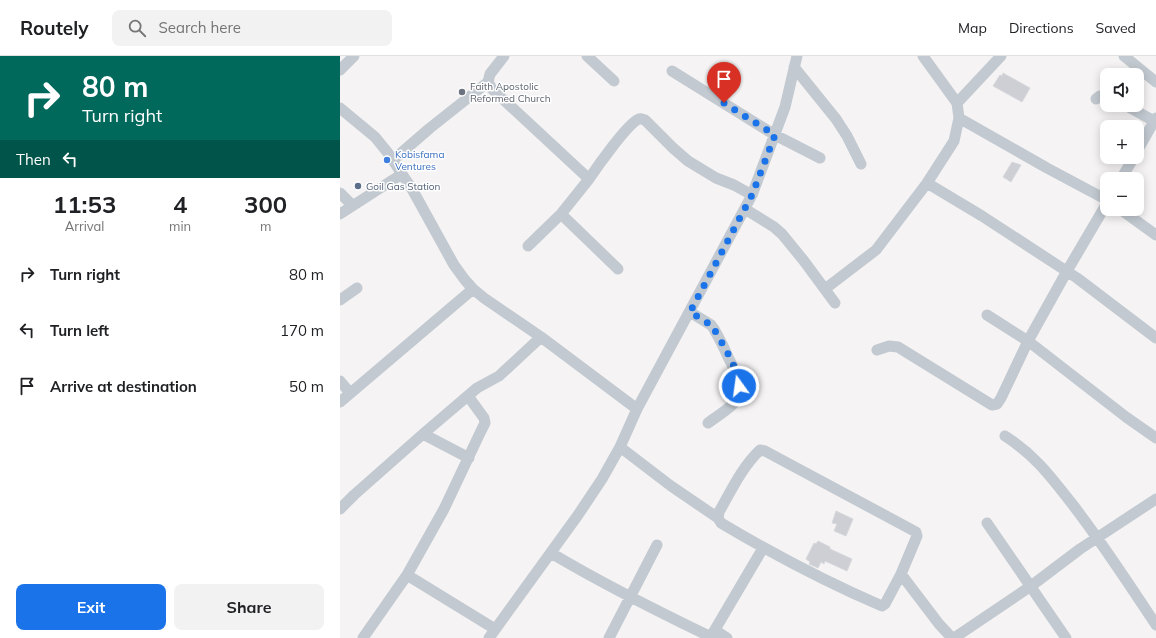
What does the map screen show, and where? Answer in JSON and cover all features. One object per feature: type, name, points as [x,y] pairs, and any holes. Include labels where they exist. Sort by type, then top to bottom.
[{"type":"street","points":[[340,70],[354,56]]},
{"type":"street","points":[[393,160],[430,128],[488,82],[490,74],[504,56]]},
{"type":"street","points":[[587,56],[614,80]]},
{"type":"street","points":[[407,575],[492,634],[551,553],[602,479],[620,447],[637,409],[752,195],[785,107],[797,56]]},
{"type":"street","points":[[825,289],[876,250],[927,183],[954,140],[959,118],[957,103],[923,56]]},
{"type":"street","points":[[957,103],[1001,56]]},
{"type":"street","points":[[1124,56],[1156,82]]},
{"type":"street","points":[[794,67],[836,119],[847,136],[861,164]]},
{"type":"street","points":[[672,71],[775,135],[820,158]]},
{"type":"street","points":[[488,82],[492,89],[589,178]]},
{"type":"street","points":[[340,108],[375,137],[393,160],[412,189],[454,265],[464,280],[484,298],[637,409]]},
{"type":"street","points":[[1139,112],[1155,120],[1144,139]]},
{"type":"street","points":[[528,246],[561,214],[626,130],[641,118],[645,120],[672,148],[688,161],[716,178],[734,185],[752,195]]},
{"type":"street","points":[[959,118],[1100,196]]},
{"type":"street","points":[[340,214],[402,174]]},
{"type":"street","points":[[927,183],[982,216],[1067,271],[1156,338]]},
{"type":"street","points":[[340,193],[352,205]]},
{"type":"street","points":[[745,209],[774,227],[782,234],[804,261],[834,303]]},
{"type":"street","points":[[561,214],[618,269]]},
{"type":"street","points":[[877,350],[889,346],[898,347],[992,405],[997,404],[1028,341],[1100,216]]},
{"type":"street","points":[[1130,216],[1156,235]]},
{"type":"street","points":[[340,300],[357,288]]},
{"type":"street","points":[[340,402],[473,289]]},
{"type":"street","points":[[690,312],[711,325],[714,329],[736,370],[739,379],[736,397],[732,404],[708,423]]},
{"type":"street","points":[[987,315],[1028,341],[1126,417],[1156,438]]},
{"type":"street","points":[[340,509],[423,434],[477,388],[499,376],[541,338]]},
{"type":"street","points":[[340,381],[350,393]]},
{"type":"street","points":[[363,638],[407,575],[444,509],[485,423],[484,418],[468,396]]},
{"type":"street","points":[[423,434],[469,458]]},
{"type":"street","points":[[1005,436],[1022,448],[1048,473],[1098,537],[1156,625]]},
{"type":"street","points":[[620,447],[671,486],[718,518],[721,523],[763,548],[843,590],[882,606],[885,604],[901,574],[917,536],[916,532],[765,451],[760,450],[740,476],[719,512],[718,518]]},
{"type":"street","points":[[901,574],[939,624],[953,638],[1031,586],[1080,549],[1156,500]]},
{"type":"street","points":[[986,523],[1066,638]]},
{"type":"street","points":[[609,638],[658,545]]},
{"type":"street","points":[[712,635],[763,548]]},
{"type":"street","points":[[551,553],[631,598],[712,635],[727,638]]},
{"type":"building","points":[[1003,73],[1030,88],[1022,102],[993,86]]},
{"type":"building","points":[[1012,162],[1021,165],[1011,182],[1003,177]]},
{"type":"building","points":[[836,511],[853,519],[846,536],[834,531],[837,524],[832,523]]},
{"type":"building","points":[[818,541],[830,547],[830,549],[852,559],[847,571],[825,561],[824,564],[821,562],[818,568],[809,564],[810,562],[806,559],[814,543],[816,544]]},
{"type":"place","name":"Faith Apostolic Reformed Church","points":[[462,92]]},
{"type":"place","name":"Kobisfama Ventures","points":[[387,160]]},
{"type":"place","name":"Goil Gas Station","points":[[358,186]]},
{"type":"route","points":[[724,103],[775,135],[752,195],[690,312],[711,325],[714,329],[736,370],[739,379],[739,386]]}]
